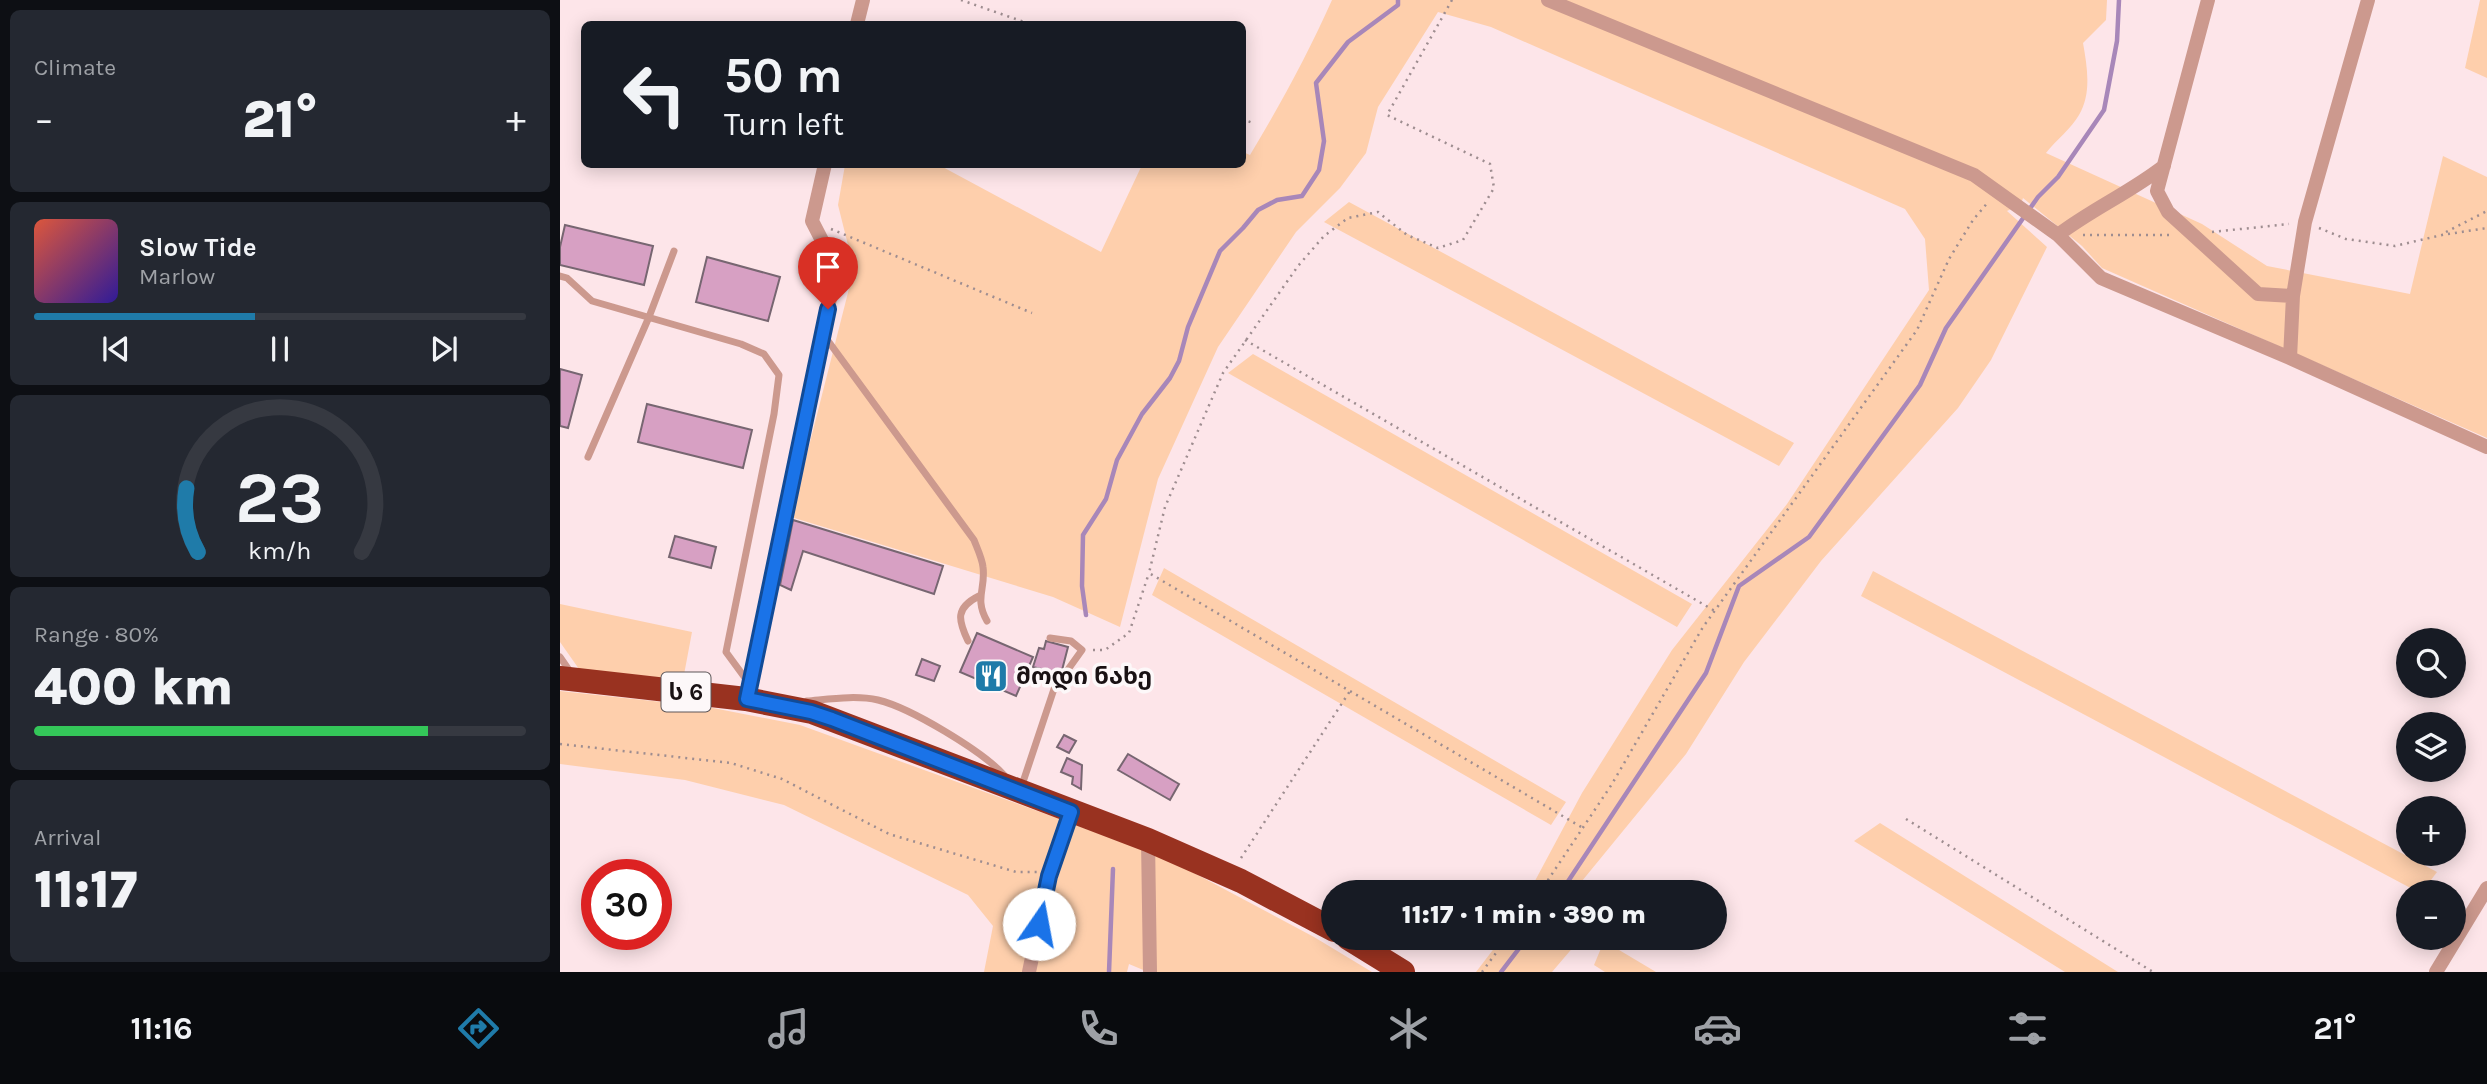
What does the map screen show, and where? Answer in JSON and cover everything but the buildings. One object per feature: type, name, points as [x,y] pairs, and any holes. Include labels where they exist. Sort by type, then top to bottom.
[{"type":"highway","name":"ს 6","points":[[568,679],[748,691],[772,705],[811,712],[873,733],[1148,840],[1229,876],[1321,923]]},
{"type":"highway","points":[[1367,950],[1403,972]]},
{"type":"street","points":[[858,21],[863,0]]},
{"type":"street","points":[[1548,0],[1974,176],[2058,235],[2101,278],[2290,358],[2487,447]]},
{"type":"street","points":[[2208,0],[2157,191],[2168,212],[2258,295],[2293,296]]},
{"type":"street","points":[[2290,358],[2293,296],[2305,222],[2368,0]]},
{"type":"street","points":[[2058,235],[2082,216],[2164,166]]},
{"type":"street","points":[[748,691],[833,284],[830,256],[812,221],[824,168]]},
{"type":"street","points":[[1029,972],[1051,871],[1071,812]]},
{"type":"street","points":[[1148,840],[1150,972]]},
{"type":"street","points":[[2435,972],[2487,888]]},
{"type":"lane","points":[[588,457],[649,317],[674,251]]},
{"type":"lane","points":[[560,276],[567,278],[592,301],[741,344],[764,354],[779,375],[774,414],[726,652],[748,691]]},
{"type":"lane","points":[[823,334],[974,540],[984,568],[979,596],[981,611],[987,621]]},
{"type":"lane","points":[[968,641],[960,624],[961,615],[964,607],[979,596]]},
{"type":"lane","points":[[1019,792],[1054,689],[1082,650],[1071,641],[1050,638]]},
{"type":"lane","points":[[560,657],[568,679]]},
{"type":"lane","points":[[772,705],[846,698],[878,700],[912,712],[929,722],[1000,770],[1019,792]]},
{"type":"path","points":[[961,0],[1021,21]]},
{"type":"path","points":[[1082,650],[1105,650],[1129,633],[1149,573],[1165,507],[1223,373],[1315,246],[1348,218],[1378,212],[1407,236],[1438,248],[1462,240],[1494,188],[1490,164],[1387,115],[1452,0]]},
{"type":"path","points":[[1246,120],[1253,123]]},
{"type":"path","points":[[1548,880],[1612,784],[1715,611],[1917,330],[1949,259],[1973,220],[1997,192]]},
{"type":"path","points":[[2442,235],[2487,211]]},
{"type":"path","points":[[812,221],[1032,313]]},
{"type":"path","points":[[2058,235],[2192,235],[2305,222],[2346,239],[2395,246],[2487,228]]},
{"type":"path","points":[[1245,340],[1715,611]]},
{"type":"path","points":[[1149,573],[1583,828]]},
{"type":"path","points":[[1229,876],[1350,691]]},
{"type":"path","points":[[560,744],[731,764],[782,779],[888,834],[1016,872],[1051,871]]},
{"type":"path","points":[[1906,819],[2153,972]]},
{"type":"path","points":[[1482,972],[1498,950]]},
{"type":"shaded area","points":[[1332,0],[2107,0],[2106,20],[2083,43],[2087,79],[2083,107],[2072,125],[2046,153],[2202,224],[2267,266],[2410,294],[2443,156],[2487,177],[2487,438],[2102,268],[2082,246],[2023,198],[2021,204],[2007,211],[2047,247],[1991,360],[1958,408],[1821,561],[1744,662],[1686,754],[1583,880],[1535,880],[1582,793],[1672,650],[1787,504],[1929,290],[1925,239],[1905,209],[1491,27],[1438,12],[1378,107],[1366,153],[1340,188],[1296,232],[1218,347],[1158,479],[1120,627],[1053,597],[791,517],[854,269],[838,205],[844,168],[945,168],[1101,252],[1141,168],[1246,168],[1246,153],[1250,155],[1283,98]]},
{"type":"shaded area","points":[[2480,0],[2487,0],[2487,78],[2465,68]]},
{"type":"shaded area","points":[[1349,202],[1794,443],[1779,466],[1324,222]]},
{"type":"shaded area","points":[[1253,354],[1692,604],[1677,627],[1228,373]]},
{"type":"shaded area","points":[[1164,568],[1566,802],[1551,825],[1152,595]]},
{"type":"shaded area","points":[[1873,571],[2396,850],[2396,866],[2426,866],[2437,872],[2431,880],[2396,880],[1861,596]]},
{"type":"shaded area","points":[[560,604],[692,632],[683,680],[579,669],[560,642]]},
{"type":"shaded area","points":[[560,691],[708,707],[800,725],[1164,857],[1314,937],[1321,941],[1321,950],[1336,950],[1372,972],[1148,972],[1129,964],[1127,972],[984,972],[993,926],[968,895],[784,805],[685,780],[560,764]]},
{"type":"shaded area","points":[[1880,823],[2118,972],[2065,972],[1854,841]]},
{"type":"shaded area","points":[[1493,950],[1571,950],[1552,972],[1476,972]]},
{"type":"shaded area","points":[[1600,950],[1619,950],[1656,972],[1605,972],[1594,965]]},
{"type":"waterway","points":[[1086,615],[1082,586],[1083,535],[1106,499],[1117,460],[1142,414],[1170,378],[1179,361],[1188,327],[1220,251],[1258,210],[1277,200],[1302,196],[1319,170],[1324,141],[1316,83],[1348,42],[1398,5],[1398,0]]},
{"type":"waterway","points":[[1569,880],[1706,673],[1739,586],[1809,537],[1920,385],[1946,328],[2038,197],[2058,177],[2104,110],[2117,41],[2119,0]]},
{"type":"waterway","points":[[1109,972],[1113,869]]},
{"type":"waterway","points":[[1501,972],[1518,950]]},
{"type":"place","name":"მოდი ნახე","points":[[991,676]]},
{"type":"route","points":[[828,309],[747,699],[811,712],[873,733],[1071,812],[1049,876],[1039,924]]}]
